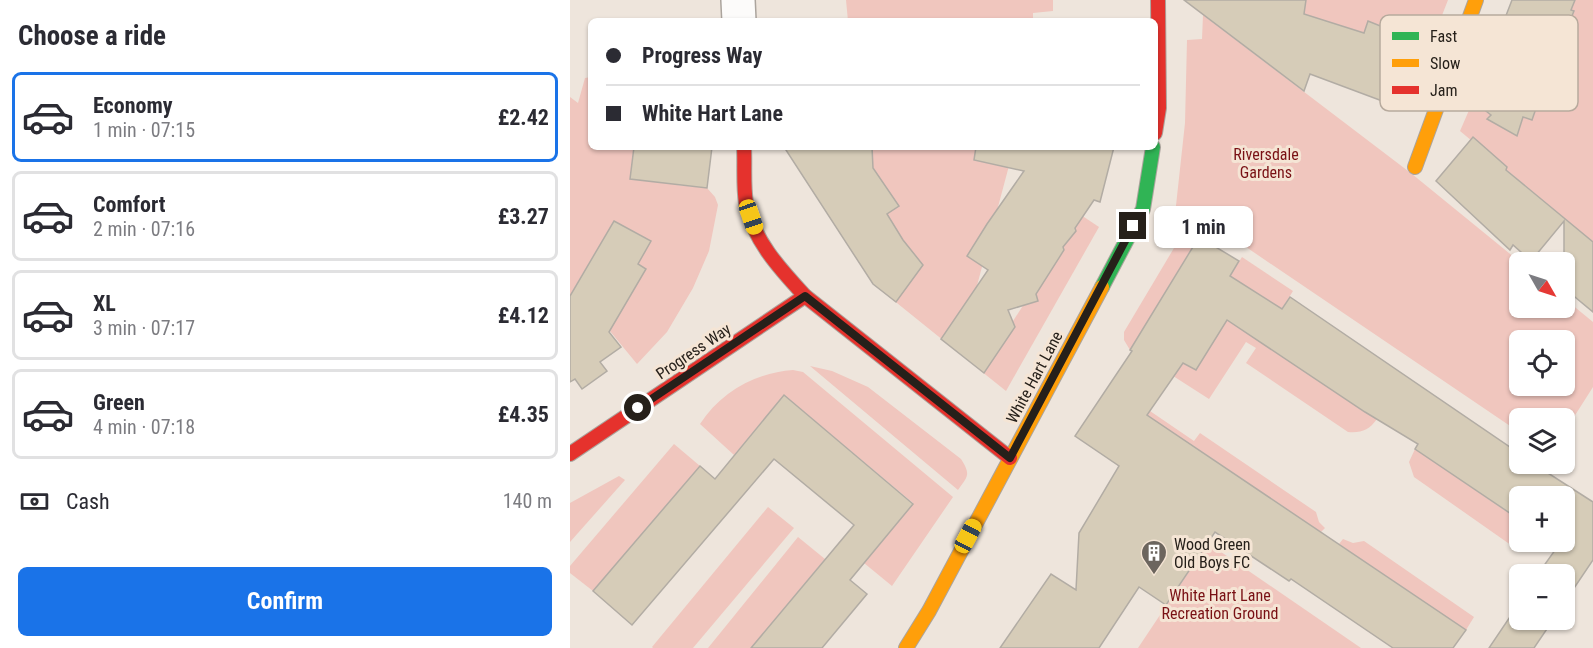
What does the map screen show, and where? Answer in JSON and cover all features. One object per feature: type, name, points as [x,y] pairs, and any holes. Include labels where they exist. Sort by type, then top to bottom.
[{"type":"street","points":[[738,0],[739,18]]},
{"type":"street","points":[[1158,0],[1158,114]]},
{"type":"street","points":[[1471,15],[1476,0]]},
{"type":"street","points":[[1415,167],[1435,111]]},
{"type":"street","points":[[744,150],[746,203],[755,230],[787,278],[805,296],[1010,458]]},
{"type":"street","name":"White Hart Lane","points":[[906,648],[1143,209],[1153,150]]},
{"type":"street","name":"Progress Way","points":[[570,454],[805,296]]},
{"type":"green space","points":[[846,0],[1053,0],[1053,11],[1033,13],[1033,18],[848,18]]},
{"type":"green space","points":[[1280,0],[1448,0],[1442,15],[1380,15],[1380,35],[1365,39],[1342,26],[1331,53]]},
{"type":"green space","points":[[1557,0],[1593,0],[1593,242],[1460,131],[1469,111],[1486,111],[1508,128],[1515,111],[1578,111],[1578,15],[1551,15]]},
{"type":"green space","name":"Riversdale Gardens","points":[[1203,15],[1412,174],[1509,253],[1509,318],[1575,318],[1575,307],[1593,322],[1593,387],[1575,415],[1575,408],[1509,408],[1509,425],[1215,226],[1173,233],[1185,123],[1187,40],[1202,39]]},
{"type":"green space","points":[[585,78],[588,78],[588,150],[675,150],[677,185],[707,188],[715,197],[718,205],[709,251],[693,288],[667,332],[637,364],[596,314],[570,332],[570,97],[578,103]],"holes":[[[614,221],[643,237],[601,306],[573,290]]]},
{"type":"green space","points":[[861,150],[1013,150],[959,353],[887,295]]},
{"type":"green space","points":[[1081,215],[1099,227],[1006,391],[981,371]]},
{"type":"green space","points":[[1201,235],[1130,350],[1124,340],[1124,332],[1174,248],[1185,237]]},
{"type":"green space","points":[[1242,257],[1293,291],[1272,324],[1377,419],[1371,426],[1361,431],[1348,432],[1246,363],[1256,348],[1246,342],[1209,399],[1170,374],[1179,360],[1196,370],[1230,276]]},
{"type":"green space","points":[[810,366],[832,371],[868,387],[961,459],[967,475],[958,490]]},
{"type":"green space","points":[[793,370],[803,372],[953,497],[892,586],[864,563],[913,503],[784,395],[734,455],[700,424],[718,402],[740,386],[765,375]]},
{"type":"green space","points":[[1150,411],[1194,441],[1200,433],[1316,512],[1319,522],[1325,528],[1321,532],[1192,445],[1159,494],[1117,465]]},
{"type":"green space","points":[[674,444],[700,466],[593,591],[570,573],[570,566]]},
{"type":"green space","points":[[1415,449],[1509,513],[1509,544],[1414,477],[1409,462]]},
{"type":"green space","points":[[619,476],[625,480],[570,542],[570,503]]},
{"type":"green space","points":[[768,507],[794,528],[693,648],[653,648],[652,647]]},
{"type":"green space","points":[[798,537],[825,559],[751,648],[708,648]]},
{"type":"green space","points":[[1343,539],[1353,543],[1364,541],[1474,617],[1466,630],[1339,544]]},
{"type":"green space","name":"White Hart Lane Recreation Ground","points":[[1208,543],[1361,648],[1138,648]]},
{"type":"building","points":[[1184,0],[1306,0],[1304,14],[1364,33],[1368,21],[1380,26],[1380,100],[1310,74],[1304,91]]},
{"type":"building","points":[[1512,0],[1575,0],[1571,10],[1574,11],[1572,15],[1506,15]]},
{"type":"building","points":[[1486,111],[1535,111],[1532,120],[1523,117],[1517,136],[1487,119],[1491,115]]},
{"type":"building","points":[[1473,137],[1507,167],[1506,170],[1593,242],[1593,312],[1575,297],[1575,252],[1564,252],[1564,221],[1538,252],[1521,252],[1513,245],[1510,250],[1436,181]]},
{"type":"building","points":[[634,150],[712,150],[707,188],[630,179]]},
{"type":"building","points":[[786,150],[872,150],[873,168],[899,206],[887,214],[903,240],[923,265],[896,302],[873,284]]},
{"type":"building","points":[[976,150],[1113,150],[1100,202],[1094,200],[1075,228],[1076,231],[1063,247],[1064,250],[1036,294],[1038,301],[1008,310],[1015,327],[984,373],[941,339],[988,270],[967,256],[1024,171],[974,160]]},
{"type":"building","points":[[614,221],[651,241],[638,264],[646,269],[609,332],[621,347],[600,362],[607,371],[582,389],[575,379],[570,382],[570,296]]},
{"type":"building","points":[[1199,237],[1239,261],[1230,276],[1282,309],[1290,297],[1509,446],[1509,474],[1550,474],[1568,486],[1509,486],[1509,513],[1415,449],[1418,444],[1365,412],[1227,320],[1196,370],[1183,363],[1147,415],[1466,630],[1453,648],[1393,648],[1291,579],[1289,581],[1215,532],[1166,605],[1139,587],[1099,648],[1000,648],[1051,574],[1076,590],[1079,533],[1119,466],[1075,436],[1132,351],[1130,350]]},
{"type":"building","points":[[784,395],[913,504],[850,580],[867,594],[822,648],[751,648],[854,525],[774,459],[632,625],[593,591],[700,466],[715,479]]},
{"type":"building","points":[[1575,490],[1593,502],[1593,560],[1575,587],[1575,564],[1545,564],[1554,552],[1575,552]]},
{"type":"building","points":[[1509,618],[1509,630],[1546,630],[1534,648],[1489,648]]},
{"type":"traffic: fast","points":[[1102,287],[1143,209],[1153,150]]},
{"type":"traffic: slow","points":[[1471,15],[1476,0]]},
{"type":"traffic: slow","points":[[1415,167],[1435,111]]},
{"type":"traffic: slow","points":[[906,648],[929,611],[1102,287]]},
{"type":"traffic: jam","points":[[1158,0],[1158,114]]},
{"type":"traffic: jam","points":[[744,150],[745,196],[750,217],[761,242],[786,275],[805,296],[1010,458]]},
{"type":"traffic: jam","points":[[570,454],[805,296]]},
{"type":"place","name":"Wood Green Old Boys FC","points":[[1154,576]]},
{"type":"route","points":[[638,408],[805,296],[1010,458],[1133,226]]}]
